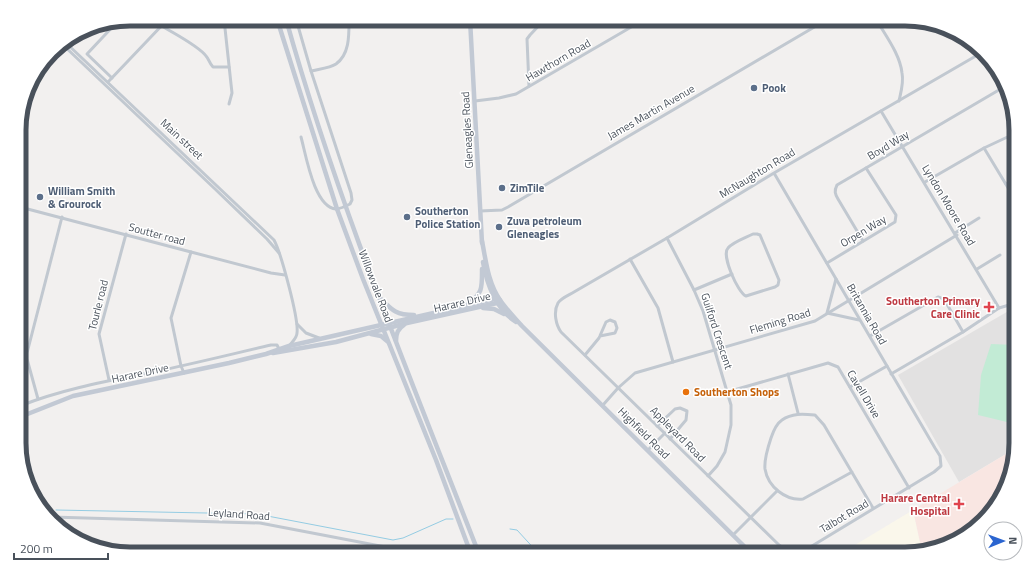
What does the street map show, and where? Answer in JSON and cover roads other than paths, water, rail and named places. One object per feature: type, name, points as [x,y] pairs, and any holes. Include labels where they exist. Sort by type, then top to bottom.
[{"type":"street","points":[[107,83],[162,26],[200,50],[213,67],[229,67]]},
{"type":"street","points":[[225,26],[232,90],[229,104]]},
{"type":"street","name":"Willowvale Road","points":[[279,26],[337,209],[469,547]]},
{"type":"street","name":"Willowvale Road","points":[[288,26],[345,206],[397,345],[476,547]]},
{"type":"street","points":[[298,26],[352,197],[352,202],[337,209],[327,206],[322,201],[315,188],[302,137]]},
{"type":"street","points":[[311,71],[336,64],[343,56],[349,39],[349,26]]},
{"type":"street","name":"Gleneagles Road","points":[[470,26],[483,261],[486,279],[497,301]]},
{"type":"street","points":[[529,86],[527,39],[538,26]]},
{"type":"street","name":"Hawthorn Road","points":[[475,101],[512,95],[521,92],[633,26]]},
{"type":"street","name":"James Martin Avenue","points":[[480,211],[502,210],[508,207],[816,26]]},
{"type":"street","points":[[880,26],[894,50],[902,72],[902,85],[899,101]]},
{"type":"street","points":[[111,28],[87,54],[112,78]]},
{"type":"street","name":"Main street","points":[[69,46],[270,236],[278,248],[298,324]]},
{"type":"street","name":"Main street","points":[[67,48],[107,83]]},
{"type":"street","name":"McNaughton Road","points":[[556,319],[558,304],[564,298],[774,173],[976,56]]},
{"type":"street","name":"Boyd Way","points":[[863,241],[838,199],[835,189],[837,185],[1000,89]]},
{"type":"street","name":"Lyndon Moore Road","points":[[881,111],[1000,308]]},
{"type":"street","points":[[925,182],[984,148],[1009,136]]},
{"type":"street","points":[[984,148],[1009,189]]},
{"type":"street","name":"Orpen Way","points":[[827,263],[895,222],[896,215],[866,168]]},
{"type":"street","name":"Britannia Road","points":[[774,173],[940,456],[941,466]]},
{"type":"street","name":"Soutter road","points":[[26,208],[191,252],[171,318],[181,366],[184,373]]},
{"type":"street","points":[[38,399],[27,359],[27,353],[62,217]]},
{"type":"street","name":"Fleming Road","points":[[603,406],[618,388],[635,373],[815,321],[956,234],[979,218]]},
{"type":"street","name":"Tourle road","points":[[109,380],[99,334],[126,234]]},
{"type":"street","points":[[753,234],[757,234],[760,236],[778,274],[779,280],[778,285],[775,287],[746,296],[741,292],[732,274],[725,256],[726,249],[753,234]]},
{"type":"street","name":"Guilford Crescent","points":[[667,238],[694,290],[703,311],[731,405],[731,425],[724,452],[720,461],[708,476]]},
{"type":"street","name":"Gleneagles Road","points":[[482,241],[491,282],[497,301]]},
{"type":"street","points":[[191,252],[271,273],[285,275]]},
{"type":"street","points":[[977,269],[1000,255]]},
{"type":"street","points":[[630,259],[658,308],[673,362]]},
{"type":"street","points":[[467,305],[480,293],[483,261]]},
{"type":"street","points":[[694,290],[732,274]]},
{"type":"street","points":[[836,278],[827,313],[859,320]]},
{"type":"street","points":[[379,296],[396,312],[403,315],[422,316]]},
{"type":"street","points":[[870,336],[938,297],[944,299],[963,332]]},
{"type":"street","name":"Harare Drive","points":[[266,354],[288,346],[368,328],[382,327],[467,305],[497,301]]},
{"type":"street","name":"Harare Drive","points":[[390,325],[407,323],[497,301]]},
{"type":"street","name":"Highfield Road","points":[[497,301],[508,316],[522,326]]},
{"type":"street","name":"Highfield Road","points":[[497,301],[745,547]]},
{"type":"street","points":[[891,374],[963,332],[1000,308],[1009,304]]},
{"type":"street","points":[[477,307],[494,310],[508,316]]},
{"type":"street","points":[[368,328],[374,323],[377,313]]},
{"type":"street","name":"Appleyard Road","points":[[556,319],[557,325],[561,332],[750,518],[782,547]]},
{"type":"street","points":[[585,355],[600,336],[606,322],[610,320],[615,322],[618,328],[614,333],[600,336]]},
{"type":"street","points":[[397,345],[397,333],[401,327],[407,323]]},
{"type":"street","points":[[298,324],[306,333],[321,339]]},
{"type":"street","points":[[288,346],[296,336],[298,324]]},
{"type":"street","name":"Harare Drive","points":[[26,414],[73,396],[266,354],[336,342],[368,334],[382,327]]},
{"type":"street","points":[[368,334],[381,336],[389,342]]},
{"type":"street","points":[[26,404],[70,389],[109,380],[181,366],[272,345],[277,345],[279,349]]},
{"type":"street","name":"Cavell Drive","points":[[727,392],[828,363],[838,367],[909,488]]},
{"type":"street","points":[[850,387],[887,366]]},
{"type":"street","points":[[788,374],[798,413]]},
{"type":"street","points":[[657,426],[675,409],[680,408],[687,411],[686,420],[670,439]]},
{"type":"street","points":[[852,472],[803,499],[792,499],[777,491],[765,468],[774,430],[781,421],[798,413],[815,415],[819,418],[852,472],[873,508]]},
{"type":"street","points":[[648,450],[665,434]]},
{"type":"street","name":"Talbot Road","points":[[810,547],[873,508],[909,488],[941,466]]},
{"type":"street","points":[[733,535],[777,491]]},
{"type":"street","name":"Leyland Road","points":[[58,517],[260,523],[385,547]]},
{"type":"waterway","points":[[56,510],[257,514],[393,540],[403,538],[446,519],[453,519]]},
{"type":"waterway","points":[[510,529],[517,530],[533,547]]},
{"type":"place","name":"Pook","points":[[754,88]]},
{"type":"place","name":"ZimTile","points":[[502,188]]},
{"type":"place","name":"William Smith & Grourock","points":[[40,197]]},
{"type":"place","name":"Southerton Police Station","points":[[407,217]]},
{"type":"place","name":"Zuva petroleum Gleneagles","points":[[499,227]]},
{"type":"place","name":"Southerton Primary Care Clinic","points":[[989,307]]},
{"type":"place","name":"Southerton Shops","points":[[686,392]]},
{"type":"place","name":"Harare Central Hospital","points":[[959,504]]}]
